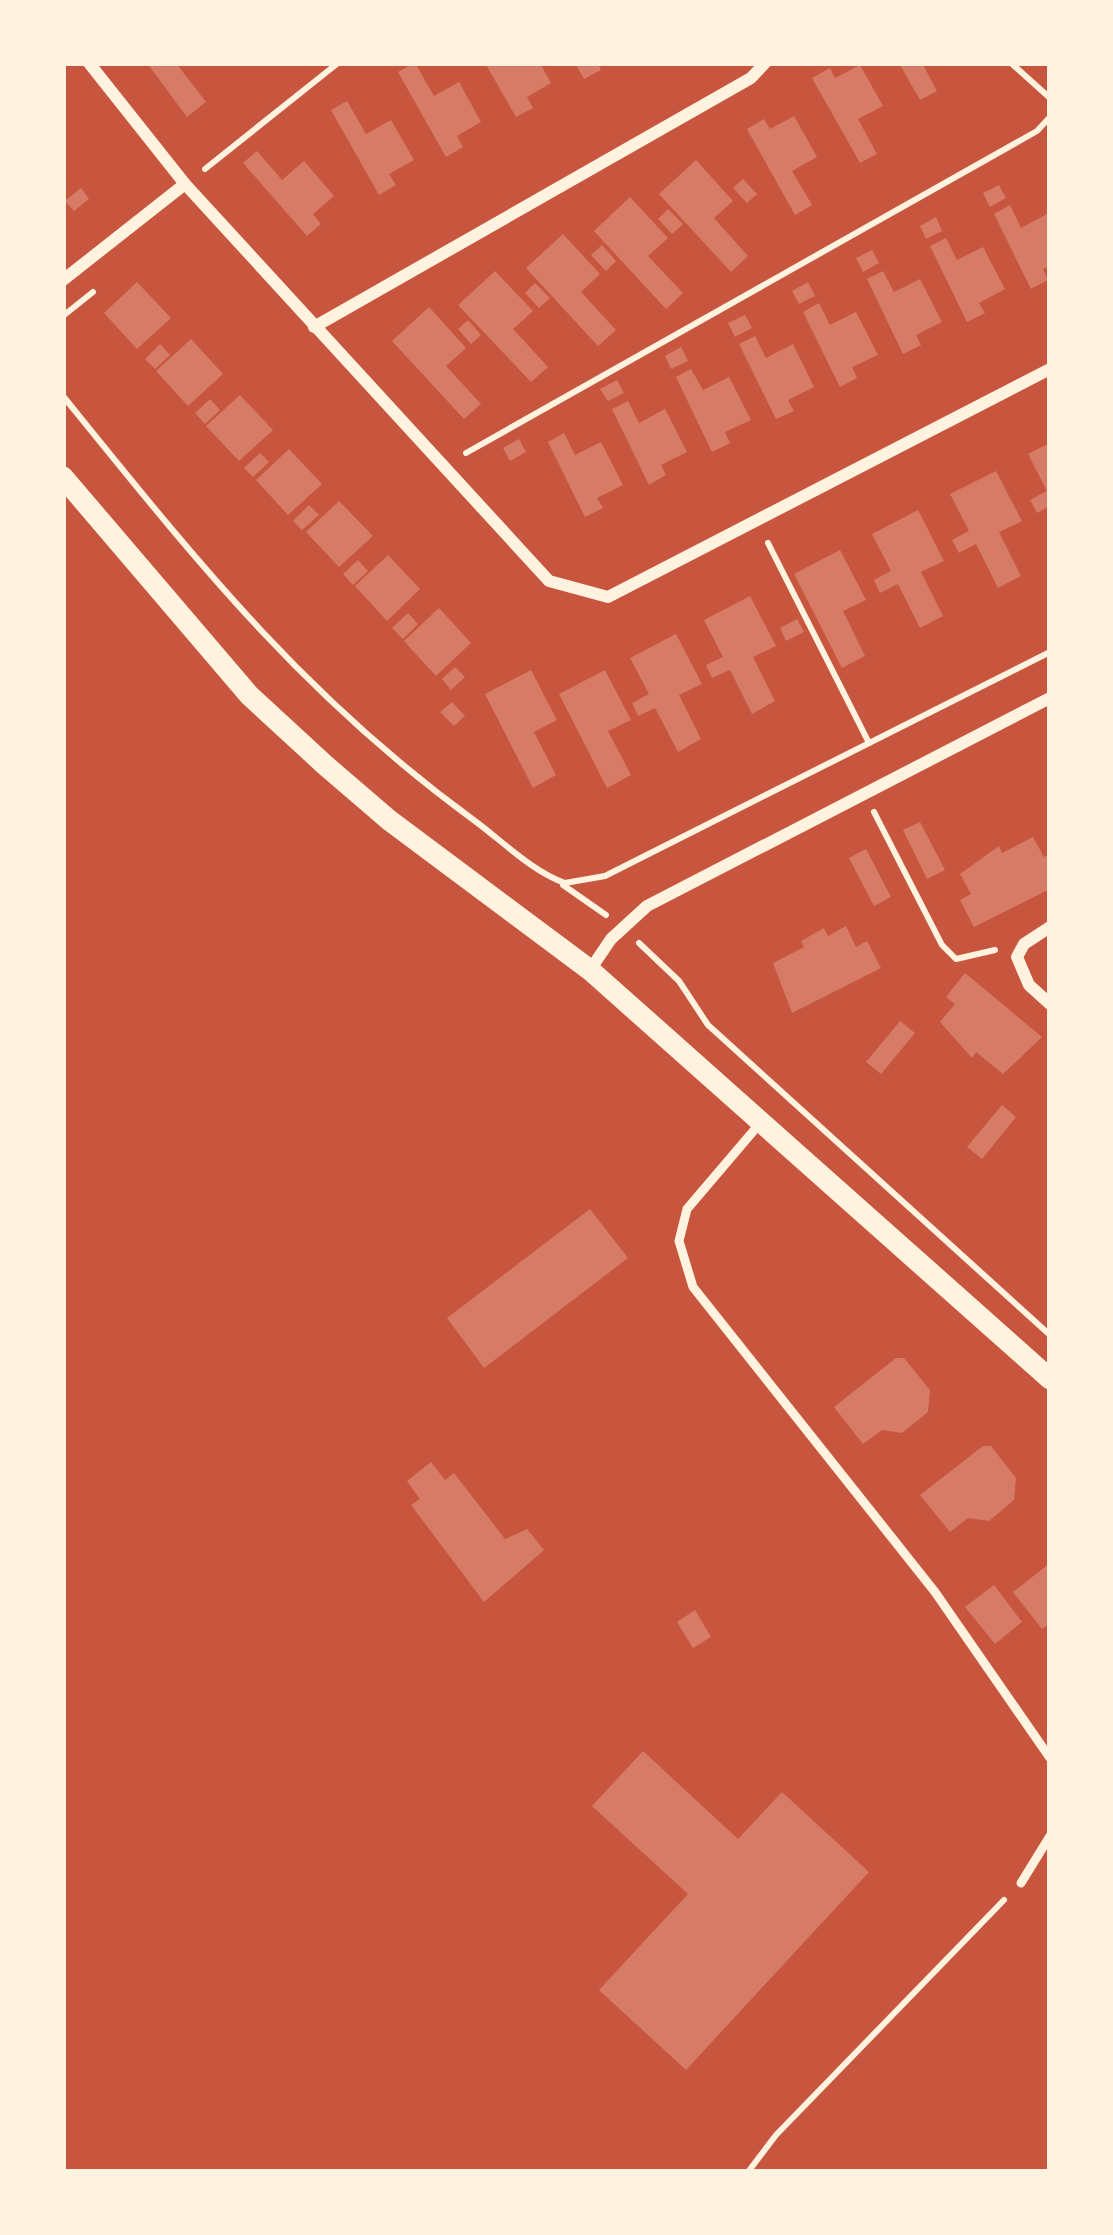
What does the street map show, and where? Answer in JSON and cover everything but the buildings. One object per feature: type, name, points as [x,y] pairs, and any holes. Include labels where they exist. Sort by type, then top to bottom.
[{"type":"street","points":[[89,63],[185,184],[549,581],[608,596],[1050,369]]},
{"type":"street","points":[[314,327],[751,78],[765,63]]},
{"type":"street","points":[[63,280],[185,184]]},
{"type":"street","points":[[63,477],[249,695],[388,820],[590,970],[1050,1378]]},
{"type":"street","points":[[590,970],[647,905],[1050,698]]},
{"type":"street","points":[[1050,927],[1024,944],[1017,957],[1022,971],[1050,1004]]},
{"type":"lane","points":[[762,1121],[687,1209],[680,1241],[693,1287],[934,1592],[1050,1759]]},
{"type":"lane","points":[[1021,1883],[1050,1836]]},
{"type":"path","points":[[185,184],[338,63]]},
{"type":"path","points":[[1011,63],[1050,98]]},
{"type":"path","points":[[442,465],[1037,131],[1050,118]]},
{"type":"path","points":[[63,396],[212,582],[290,665],[372,741],[623,928],[679,981],[708,1025],[1050,1335]]},
{"type":"path","points":[[756,520],[868,743]]},
{"type":"path","points":[[555,879],[573,884],[605,876],[1050,652]]},
{"type":"path","points":[[864,793],[943,945],[956,959],[1024,944]]},
{"type":"path","points":[[748,2172],[776,2134],[1021,1883]]}]
